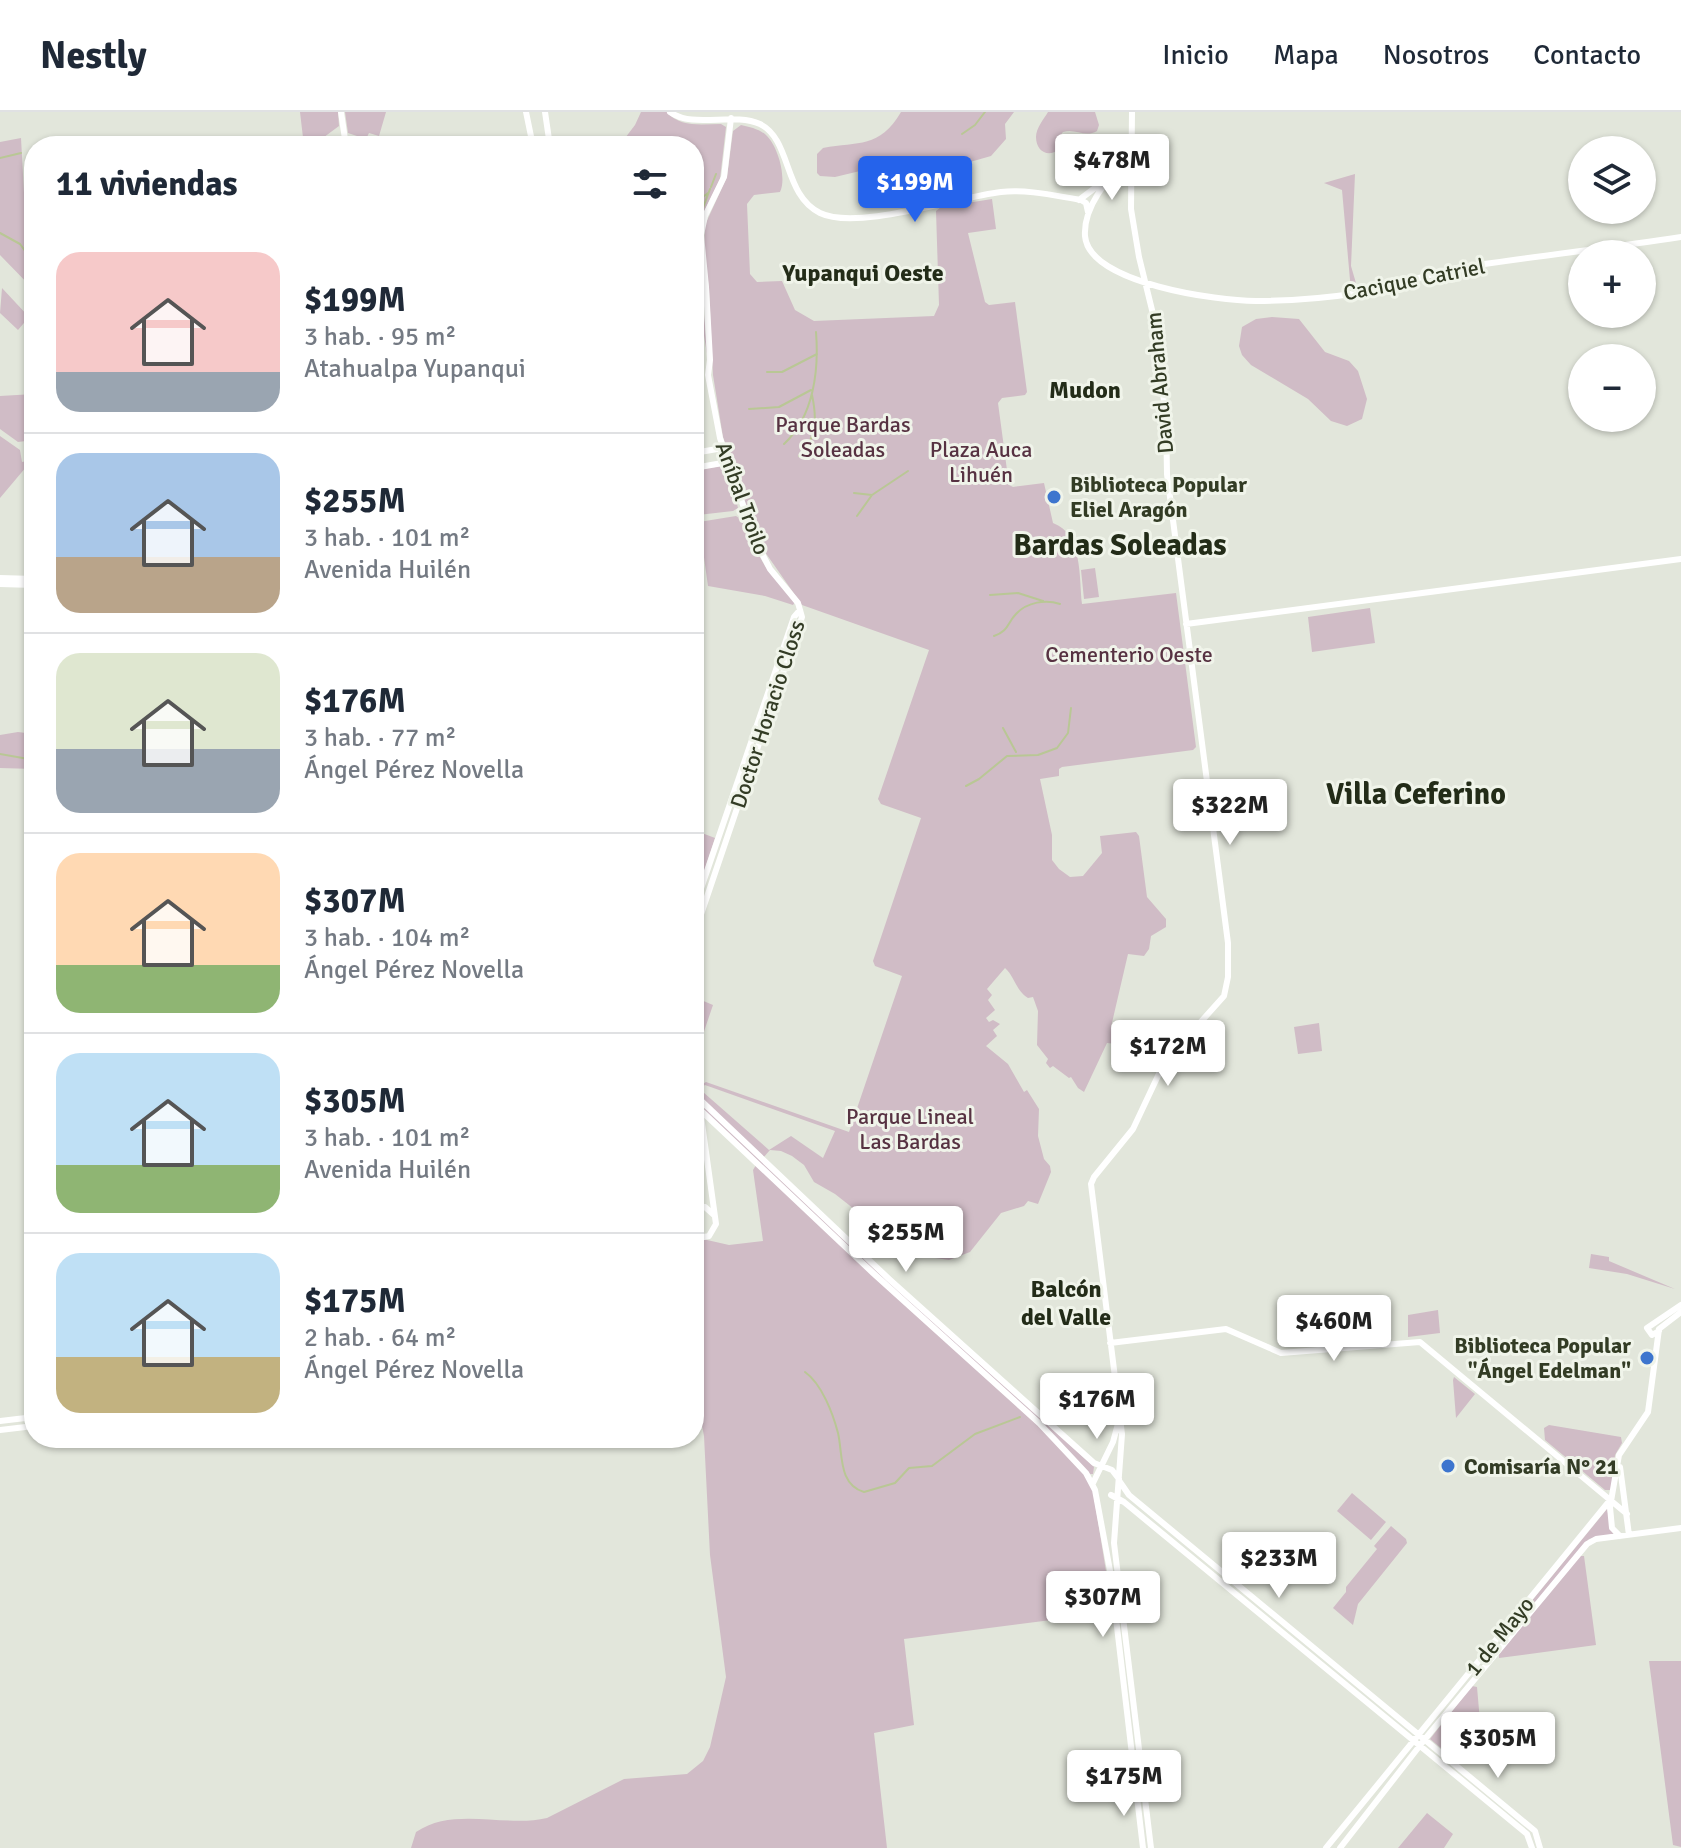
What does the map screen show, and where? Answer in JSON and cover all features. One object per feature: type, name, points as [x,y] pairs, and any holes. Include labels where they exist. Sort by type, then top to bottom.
[{"type":"main road","points":[[341,112],[345,136]]},
{"type":"main road","points":[[526,112],[531,136]]},
{"type":"main road","points":[[545,112],[549,136]]},
{"type":"main road","points":[[670,112],[690,118],[752,121],[769,130],[800,194],[813,209],[839,218],[1002,192],[1079,200],[1086,203],[1088,212]]},
{"type":"main road","name":"David Abraham","points":[[1110,1343],[1092,1181],[1133,1129],[1160,1068],[1218,1004],[1226,989],[1228,943],[1166,468],[1165,409],[1153,310],[1141,268],[1131,209],[1132,112]]},
{"type":"main road","name":"Aníbal Troilo","points":[[704,221],[724,177],[731,118]]},
{"type":"main road","points":[[1088,212],[1111,176],[1131,154]]},
{"type":"main road","points":[[1079,200],[1111,176]]},
{"type":"main road","name":"Cacique Catriel","points":[[1088,212],[1085,237],[1090,252],[1099,261],[1124,275],[1147,286],[1251,301],[1349,294],[1464,267],[1681,237]]},
{"type":"main road","name":"Aníbal Troilo","points":[[704,263],[710,357],[708,375],[723,448],[759,550],[800,610]]},
{"type":"main road","points":[[1124,275],[1136,274],[1141,268]]},
{"type":"main road","points":[[704,451],[723,448]]},
{"type":"main road","points":[[704,466],[728,462]]},
{"type":"main road","points":[[1186,624],[1681,559]]},
{"type":"main road","points":[[0,578],[24,579]]},
{"type":"main road","points":[[0,584],[24,585]]},
{"type":"main road","name":"Doctor Horacio Closs","points":[[704,880],[794,617],[800,610]]},
{"type":"main road","name":"Doctor Horacio Closs","points":[[704,906],[801,620],[800,610]]},
{"type":"main road","points":[[704,1107],[1100,1470],[1115,1472],[1129,1495],[1535,1831],[1540,1848]]},
{"type":"main road","points":[[704,1110],[873,1273],[1033,1418],[1081,1468],[1094,1488],[1103,1496],[1114,1496],[1527,1834],[1532,1848]]},
{"type":"main road","points":[[704,1127],[706,1122],[713,1121]]},
{"type":"main road","points":[[704,1135],[715,1218],[714,1229],[704,1237]]},
{"type":"main road","points":[[704,1152],[706,1147]]},
{"type":"main road","points":[[704,1207],[715,1218]]},
{"type":"main road","points":[[1659,1330],[1652,1323],[1681,1305]]},
{"type":"main road","points":[[1620,1536],[1612,1528],[1610,1511],[1619,1459],[1622,1449],[1648,1412],[1659,1330],[1681,1312]]},
{"type":"main road","points":[[1151,1848],[1114,1543],[1114,1496],[1120,1482],[1122,1434],[1110,1343],[1228,1329],[1281,1353],[1417,1341],[1627,1514]]},
{"type":"main road","points":[[0,1421],[24,1418]]},
{"type":"main road","points":[[1119,1420],[1094,1488],[1111,1576],[1143,1848]]},
{"type":"main road","points":[[0,1430],[24,1427]]},
{"type":"main road","points":[[1619,1459],[1629,1535]]},
{"type":"main road","name":"1 de Mayo","points":[[1340,1848],[1422,1737],[1611,1499]]},
{"type":"main road","name":"1 de Mayo","points":[[1422,1737],[1587,1544],[1596,1539],[1681,1528]]},
{"type":"main road","name":"1 de Mayo","points":[[1326,1848],[1417,1744]]},
{"type":"green space","points":[[300,112],[338,112],[339,126],[326,136],[303,136]]},
{"type":"green space","points":[[345,112],[386,112],[379,136],[348,133]]},
{"type":"green space","points":[[641,112],[667,112],[685,123],[721,124],[726,127],[720,179],[704,212],[704,136],[627,136]]},
{"type":"green space","points":[[901,112],[1014,112],[1005,124],[1006,139],[991,156],[970,162],[947,162],[928,157],[913,163],[900,161],[877,171],[860,171],[835,177],[817,173],[817,154],[823,148],[876,138],[893,124]]},
{"type":"green space","points":[[1048,112],[1095,112],[1099,125],[1093,133],[1063,132],[1059,137],[1059,149],[1047,153],[1038,146],[1036,137]]},
{"type":"green space","name":"Parque Bardas Soleadas","points":[[741,125],[766,135],[780,162],[782,186],[780,192],[754,195],[747,204],[750,274],[757,282],[782,281],[795,310],[814,321],[934,316],[939,305],[936,211],[966,200],[967,203],[992,199],[996,229],[968,233],[985,302],[989,305],[1015,302],[1027,392],[1025,395],[1002,398],[998,403],[1009,485],[1044,483],[1053,523],[1063,529],[1075,547],[1082,604],[1176,593],[1196,747],[1193,750],[1062,767],[1059,776],[1040,779],[1052,835],[1052,860],[1059,869],[1070,877],[1083,876],[1102,853],[1100,836],[1136,832],[1147,897],[1166,919],[1166,927],[1151,936],[1149,949],[1144,956],[1128,954],[1111,1027],[1119,1029],[1116,1044],[1107,1043],[1084,1092],[1071,1077],[1053,1066],[1050,1068],[1046,1063],[1048,1059],[1037,1045],[1038,1011],[1033,997],[1028,998],[1024,994],[1005,968],[987,989],[992,995],[988,1000],[995,1010],[986,1018],[989,1022],[993,1020],[1000,1024],[993,1030],[997,1036],[986,1046],[1008,1064],[1024,1092],[1027,1090],[1039,1109],[1038,1136],[1051,1172],[1038,1204],[1028,1201],[1024,1206],[1001,1213],[970,1252],[949,1260],[922,1254],[911,1244],[898,1240],[881,1223],[863,1216],[814,1182],[804,1165],[792,1156],[770,1150],[763,1158],[704,1101],[704,1093],[769,1150],[791,1136],[823,1158],[835,1131],[704,1083],[849,1132],[902,976],[875,966],[873,961],[921,818],[881,804],[878,799],[929,650],[802,605],[760,545],[723,437],[713,375],[705,225],[727,177],[733,131]]},
{"type":"green space","points":[[21,138],[24,280],[0,255],[0,142]]},
{"type":"green space","points":[[1355,174],[1351,266],[1358,290],[1351,291],[1342,190],[1324,183]]},
{"type":"green space","points":[[2,288],[24,312],[24,323],[18,330],[0,313]]},
{"type":"green space","points":[[704,314],[708,360],[704,336]]},
{"type":"green space","points":[[1256,319],[1299,319],[1325,352],[1349,361],[1358,371],[1367,399],[1362,419],[1347,426],[1331,421],[1308,399],[1251,365],[1242,355],[1239,346],[1242,327]]},
{"type":"green space","points":[[24,395],[24,441],[18,442],[0,429],[0,396]]},
{"type":"green space","points":[[0,436],[20,450],[24,470],[0,498]]},
{"type":"green space","points":[[728,467],[738,508],[704,514],[704,469]]},
{"type":"green space","points":[[736,516],[744,521],[765,566],[795,602],[793,605],[765,596],[708,586],[704,521]]},
{"type":"green space","points":[[1095,568],[1099,597],[1084,599],[1081,570]]},
{"type":"green space","points":[[1370,608],[1375,643],[1312,652],[1308,617]]},
{"type":"green space","points":[[24,733],[24,769],[0,768],[0,735]]},
{"type":"green space","points":[[704,834],[715,838],[704,872]]},
{"type":"green space","points":[[704,1001],[713,1005],[704,1031]]},
{"type":"green space","points":[[1319,1023],[1322,1051],[1298,1054],[1294,1027]]},
{"type":"green space","points":[[704,1109],[1094,1467],[1093,1474],[1090,1474]]},
{"type":"green space","points":[[756,1165],[1043,1430],[1084,1474],[1093,1491],[1112,1608],[1106,1613],[904,1639],[914,1725],[874,1733],[887,1848],[411,1848],[416,1832],[431,1824],[463,1819],[515,1821],[547,1818],[624,1779],[687,1774],[703,1761],[710,1747],[726,1677],[710,1555],[704,1436],[704,1239],[729,1245],[763,1241],[753,1170]]},
{"type":"green space","points":[[1591,1254],[1609,1257],[1609,1261],[1675,1289],[1627,1274],[1589,1268]]},
{"type":"green space","points":[[1438,1310],[1440,1333],[1408,1337],[1408,1315]]},
{"type":"green space","points":[[1454,1377],[1475,1394],[1456,1418],[1453,1380]]},
{"type":"green space","points":[[1549,1425],[1621,1437],[1622,1443],[1615,1455],[1611,1490],[1605,1490],[1545,1440],[1544,1428]]},
{"type":"green space","points":[[1352,1493],[1386,1522],[1371,1540],[1337,1511]]},
{"type":"green space","points":[[1607,1509],[1613,1534],[1589,1539],[1523,1617],[1521,1614]]},
{"type":"green space","points":[[1391,1526],[1407,1543],[1358,1604],[1353,1625],[1333,1608]]},
{"type":"green space","points":[[1580,1556],[1584,1556],[1596,1645],[1499,1658],[1499,1654]]},
{"type":"green space","points":[[1649,1661],[1681,1661],[1681,1847],[1673,1845]]},
{"type":"green space","points":[[1472,1686],[1477,1687],[1481,1733],[1458,1762],[1430,1739]]},
{"type":"green space","points":[[1427,1813],[1453,1834],[1444,1848],[1398,1848]]},
{"type":"waterway","points":[[962,134],[975,125],[985,112]]},
{"type":"waterway","points":[[0,158],[21,153]]},
{"type":"waterway","points":[[711,187],[716,174]]},
{"type":"waterway","points":[[704,205],[710,189]]},
{"type":"waterway","points":[[704,196],[708,193]]},
{"type":"waterway","points":[[0,233],[24,249]]},
{"type":"waterway","points":[[784,444],[794,433],[808,406],[815,377],[816,332]]},
{"type":"waterway","points":[[767,372],[782,372],[817,354]]},
{"type":"waterway","points":[[749,409],[779,407],[811,390]]},
{"type":"waterway","points":[[799,456],[809,443],[814,428],[812,395]]},
{"type":"waterway","points":[[854,493],[872,495],[908,471]]},
{"type":"waterway","points":[[857,516],[872,495]]},
{"type":"waterway","points":[[990,595],[1018,593],[1043,601]]},
{"type":"waterway","points":[[994,636],[1031,604],[1060,604]]},
{"type":"waterway","points":[[966,786],[1007,756],[1038,755],[1057,748],[1068,733],[1071,708]]},
{"type":"waterway","points":[[1003,728],[1016,752]]},
{"type":"waterway","points":[[0,754],[24,758]]},
{"type":"waterway","points":[[805,1372],[817,1384],[830,1409],[846,1475],[856,1488],[864,1492],[895,1483],[909,1468],[932,1466],[975,1434],[1020,1417]]},
{"type":"place","name":"Biblioteca Popular Eliel Aragón","points":[[1054,497]]},
{"type":"place","name":"Biblioteca Popular \"Ángel Edelman\"","points":[[1647,1358]]},
{"type":"place","name":"Comisaría N° 21","points":[[1448,1466]]},
{"type":"district","name":"Yupanqui Oeste","points":[[863,273]]},
{"type":"district","name":"Mudon","points":[[1085,390]]},
{"type":"district","name":"Bardas Soleadas","points":[[1120,545]]},
{"type":"district","name":"Villa Ceferino","points":[[1416,794]]},
{"type":"district","name":"Balcón del Valle","points":[[1066,1303]]},
{"type":"park label","name":"Plaza Auca Lihuén","points":[[981,462]]},
{"type":"park label","name":"Cementerio Oeste","points":[[1129,654]]},
{"type":"park label","name":"Parque Lineal Las Bardas","points":[[910,1128]]}]
